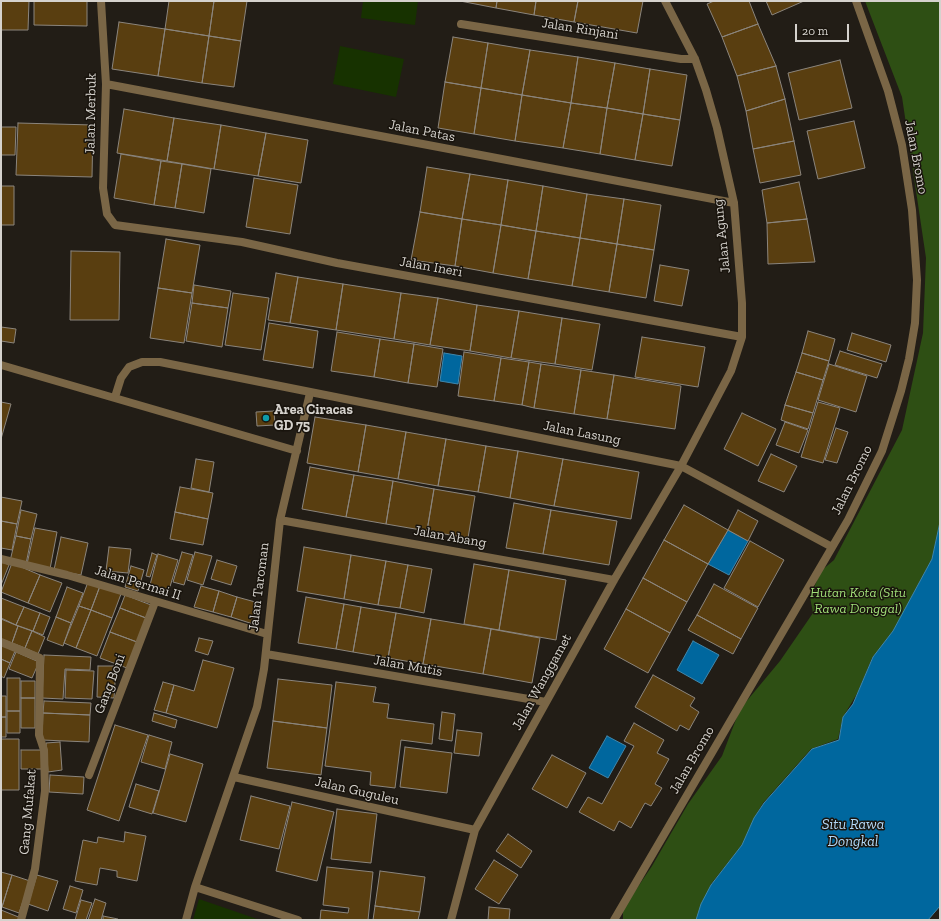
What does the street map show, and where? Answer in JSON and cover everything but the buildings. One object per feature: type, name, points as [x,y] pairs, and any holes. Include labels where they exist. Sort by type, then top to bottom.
[{"type":"street","name":"Jalan Merbuk","points":[[101,1],[106,84],[103,188],[107,214],[115,225]]},
{"type":"street","name":"Jalan Agung","points":[[665,1],[694,59],[706,90],[717,128],[734,203],[742,303],[742,337],[731,371],[681,466]]},
{"type":"street","name":"Jalan Bromo","points":[[614,920],[848,520],[882,452],[910,359],[918,280],[912,210],[902,145],[882,71],[856,1]]},
{"type":"street","name":"Jalan Rinjani","points":[[461,24],[680,59],[694,59]]},
{"type":"street","name":"Jalan Patas","points":[[106,84],[734,203]]},
{"type":"street","name":"Jalan Ineri","points":[[115,225],[242,242],[337,263],[742,337]]},
{"type":"street","points":[[115,397],[121,378],[125,372],[135,364],[150,361],[310,393]]},
{"type":"street","points":[[1,365],[297,451]]},
{"type":"street","name":"Jalan Lasung","points":[[310,393],[681,466],[832,548]]},
{"type":"street","name":"Jalan Taroman","points":[[186,920],[195,887],[257,707],[266,654],[280,520],[310,393]]},
{"type":"street","name":"Jalan Wanggamet","points":[[451,920],[475,830],[614,580],[681,466]]},
{"type":"street","name":"Jalan Abang","points":[[280,520],[614,580]]},
{"type":"street","name":"Jalan Permai II","points":[[1,559],[67,575],[267,634]]},
{"type":"street","name":"Gang Boni","points":[[89,775],[155,602]]},
{"type":"street","name":"Gang Mufakat","points":[[1,642],[40,658],[39,735],[44,750],[46,791],[35,869],[21,920]]},
{"type":"street","name":"Jalan Mutis","points":[[266,654],[546,702]]},
{"type":"street","name":"Jalan Guguleu","points":[[234,777],[475,830]]},
{"type":"street","points":[[195,887],[298,920]]},
{"type":"green space","points":[[363,1],[418,1],[415,25],[361,18]]},
{"type":"green space","name":"Hutan Kota (Situ Rawa Donggal)","points":[[865,1],[940,1],[940,522],[932,559],[893,631],[872,658],[858,692],[843,717],[838,739],[811,749],[763,803],[754,818],[742,845],[711,884],[696,920],[623,920],[623,909],[652,866],[688,804],[722,756],[740,709],[780,661],[813,613],[810,597],[821,571],[834,560],[902,430],[923,333],[926,258],[902,97]]},
{"type":"green space","points":[[340,46],[404,59],[396,97],[333,84]]},
{"type":"green space","points":[[199,899],[260,920],[193,920]]},
{"type":"water","points":[[444,353],[462,356],[458,384],[440,381]]},
{"type":"water","name":"Situ Rawa Dongkal","points":[[940,522],[940,906],[928,920],[696,920],[701,904],[711,885],[742,845],[754,818],[764,803],[812,749],[839,740],[843,717],[853,704],[873,657],[893,631],[932,559]]},
{"type":"water","points":[[728,530],[748,541],[729,575],[708,564]]},
{"type":"water","points":[[693,641],[719,655],[702,684],[677,670]]},
{"type":"water","points":[[607,736],[626,746],[608,778],[589,768]]},
{"type":"place","name":"Area Ciracas GD 75","points":[[266,418]]}]
